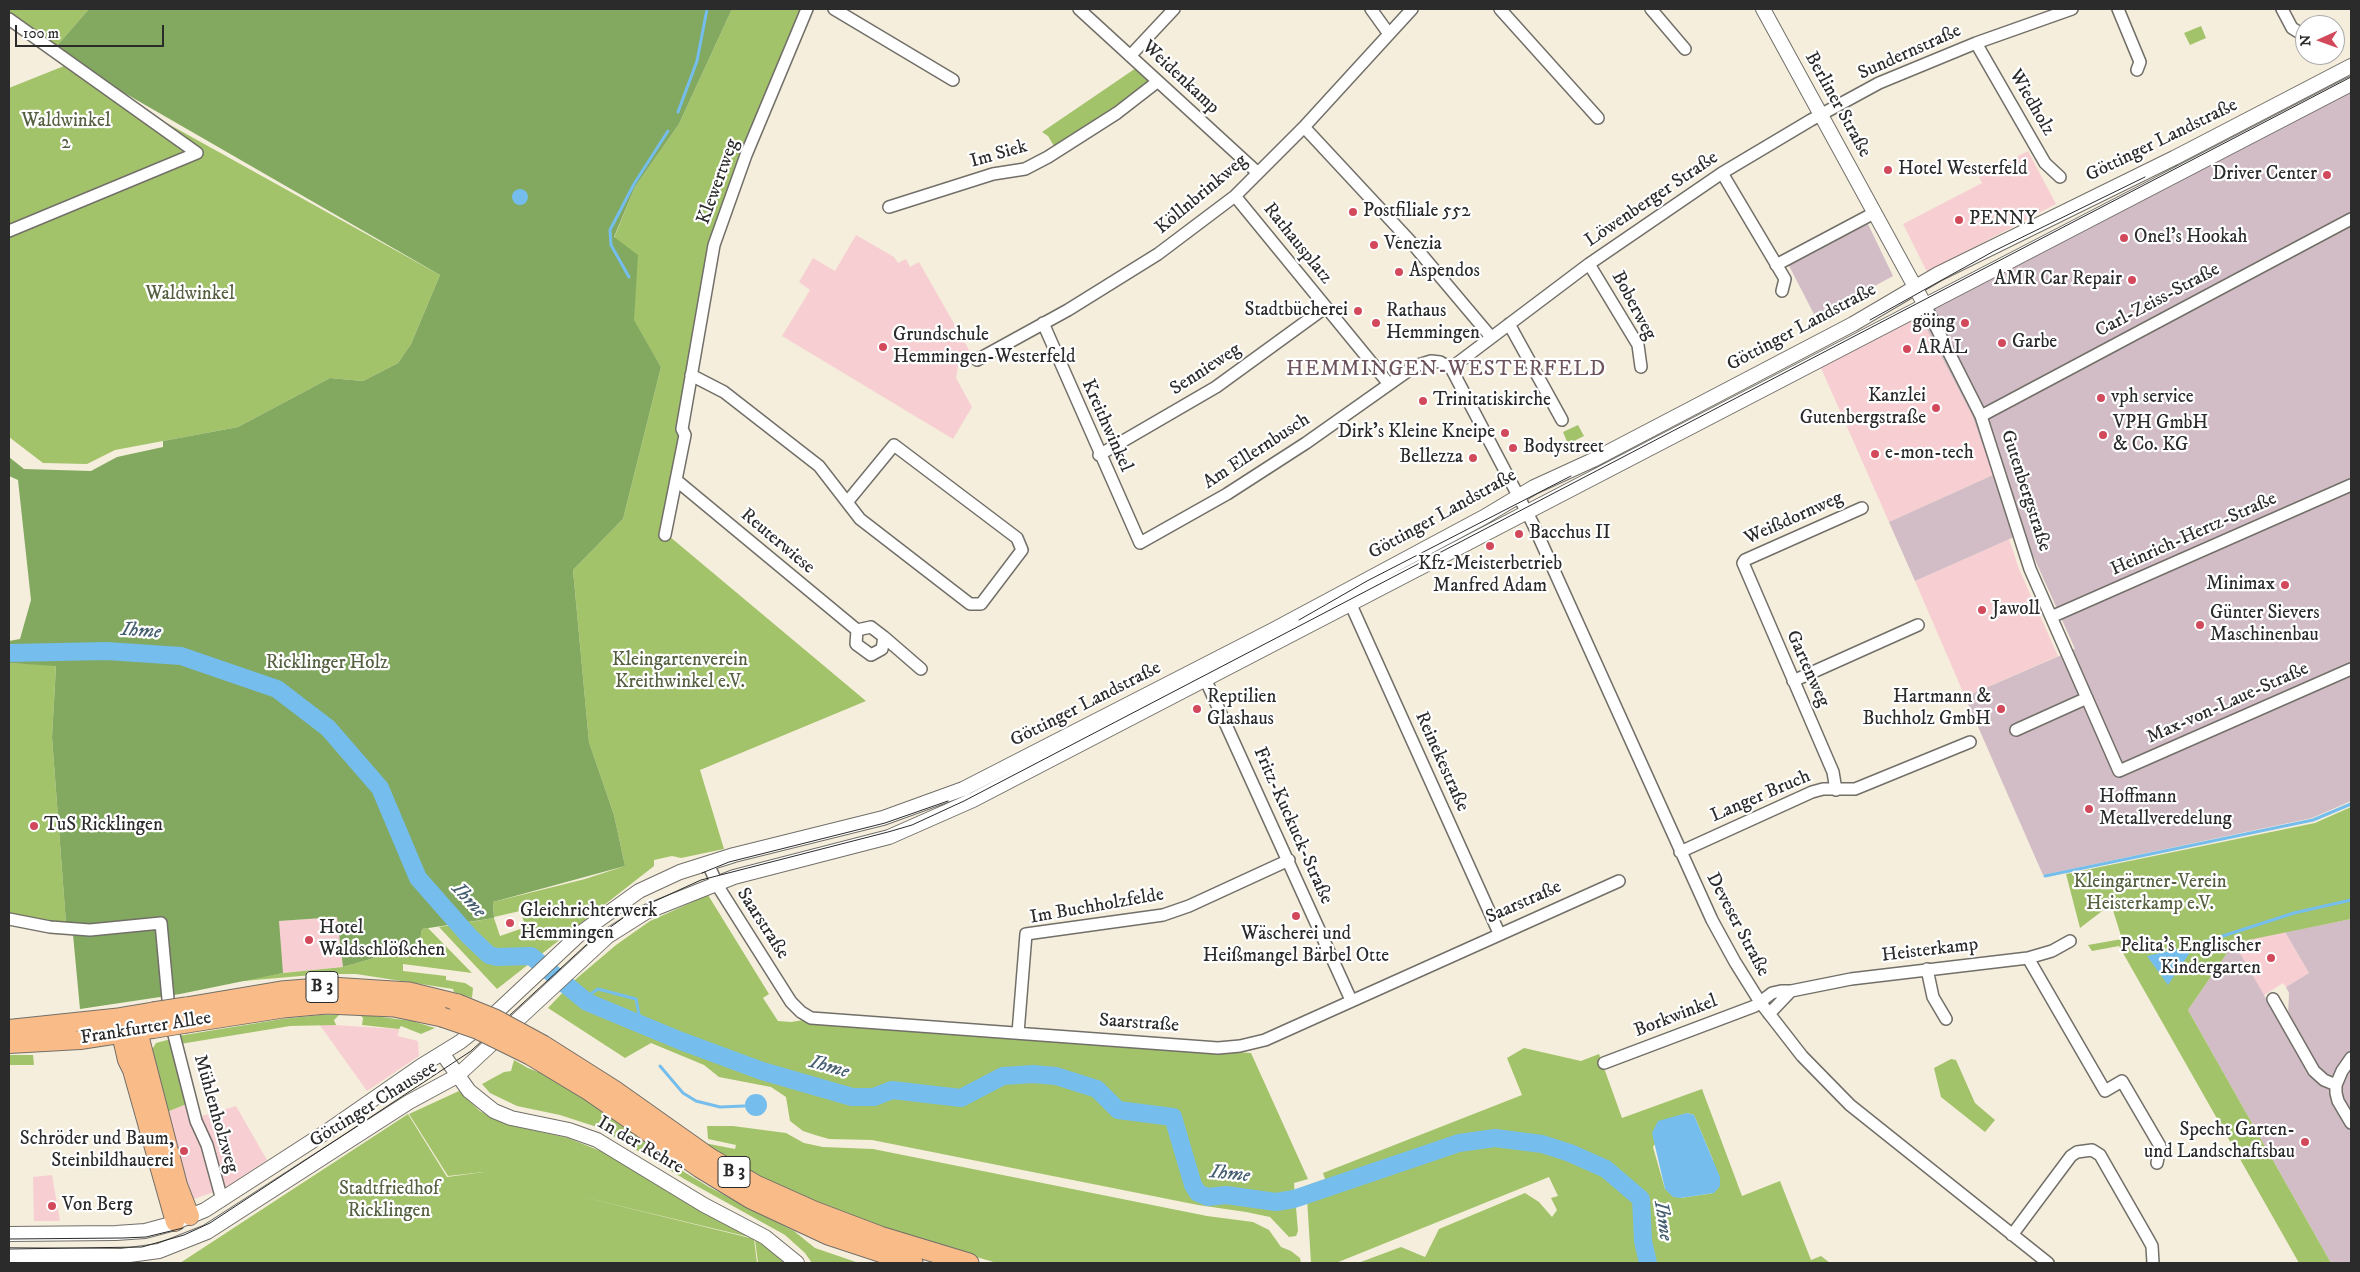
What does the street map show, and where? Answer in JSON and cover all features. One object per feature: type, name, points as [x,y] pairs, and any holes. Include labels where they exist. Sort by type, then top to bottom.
[{"type":"highway","name":"B 3","points":[[187,1015],[257,995],[331,987],[409,992],[458,1004],[495,1019],[588,1090],[700,1168],[750,1199],[828,1235],[913,1263]]},
{"type":"highway","name":"Frankfurter Allee","points":[[138,1024],[187,1015],[364,1004],[416,1011],[442,1017],[536,1050]]},
{"type":"highway","name":"B 3","points":[[536,1050],[614,1090],[703,1154],[756,1185],[814,1212],[872,1233],[968,1263]]},
{"type":"main road","name":"Frankfurter Allee","points":[[9,1029],[138,1024]]},
{"type":"main road","name":"Frankfurter Allee","points":[[9,1044],[80,1040],[138,1024]]},
{"type":"main road","points":[[127,1060],[138,1024]]},
{"type":"main road","points":[[138,1024],[178,1185],[182,1219]]},
{"type":"main road","points":[[80,1040],[110,1048],[127,1060],[182,1219]]},
{"type":"street","name":"Klewertweg","points":[[691,375],[714,245],[724,212],[807,9]]},
{"type":"street","points":[[834,9],[953,80]]},
{"type":"street","name":"Weidenkamp","points":[[1079,9],[1258,173]]},
{"type":"street","points":[[1130,56],[1174,9]]},
{"type":"street","points":[[1371,9],[1389,34]]},
{"type":"street","name":"Köllnbrinkweg","points":[[977,360],[1158,254],[1235,196],[1304,127],[1412,9]]},
{"type":"street","points":[[1500,9],[1598,118]]},
{"type":"street","points":[[1651,9],[1685,49]]},
{"type":"street","name":"Berliner Straße","points":[[1763,9],[1921,297]]},
{"type":"street","name":"Sundernstraße","points":[[1821,115],[1879,83],[1976,43],[2072,9]]},
{"type":"street","points":[[2118,9],[2140,62],[2137,70]]},
{"type":"street","points":[[2282,9],[2292,28],[2295,30]]},
{"type":"street","points":[[9,19],[197,153],[9,231]]},
{"type":"street","name":"Wiedholz","points":[[1976,43],[2045,163],[2060,177]]},
{"type":"street","name":"Göttinger Landstraße","points":[[613,907],[639,891],[680,872],[884,818],[963,789],[1203,673],[1351,605],[1524,506],[1534,487],[1593,460],[1853,324],[1921,297],[1938,274],[2174,158],[2351,66]]},
{"type":"street","name":"Im Siek","points":[[889,207],[993,174],[1025,169],[1117,113],[1157,82]]},
{"type":"street","name":"Göttinger Landstraße","points":[[716,883],[883,839],[909,830],[1001,786],[1203,673],[1524,506],[1683,431],[1921,297],[2351,84]]},
{"type":"street","name":"Löwenberger Straße","points":[[1451,368],[1589,264],[1722,174],[1821,115]]},
{"type":"street","points":[[1304,127],[1411,242],[1491,337]]},
{"type":"street","points":[[1722,174],[1785,279],[1782,291]]},
{"type":"street","name":"Rathausplatz","points":[[1235,196],[1389,384]]},
{"type":"street","points":[[1776,265],[1874,213]]},
{"type":"street","name":"Carl-Zeiss-Straße","points":[[1981,416],[2351,219]]},
{"type":"street","name":"Boberweg","points":[[1589,264],[1638,345],[1642,367]]},
{"type":"street","name":"Gutenbergstraße","points":[[1921,297],[1981,416],[2022,548],[2119,771]]},
{"type":"street","name":"Sennieweg","points":[[1099,455],[1216,387],[1326,307]]},
{"type":"street","name":"Kreithwinkel","points":[[1043,323],[1099,455],[1140,543]]},
{"type":"street","points":[[1509,324],[1562,420]]},
{"type":"street","name":"Am Ellernbusch","points":[[1140,543],[1227,494],[1306,443],[1415,366],[1431,361],[1440,362],[1451,368]]},
{"type":"street","name":"Deveser Straße","points":[[1451,368],[1524,506],[1712,920],[1760,1002],[1802,1056],[1850,1105],[2048,1263]]},
{"type":"street","points":[[665,534],[686,436],[682,429],[691,375],[724,392],[819,466],[860,518],[970,604],[981,604],[1022,550],[1023,546],[1017,538],[894,445],[848,501]]},
{"type":"street","name":"Reuterwiese","points":[[676,480],[857,630]]},
{"type":"street","name":"Heinrich-Hertz-Straße","points":[[2051,617],[2351,485]]},
{"type":"street","name":"Weißdornweg","points":[[1742,563],[1862,508]]},
{"type":"street","name":"Gartenweg","points":[[1742,563],[1834,772],[1836,790]]},
{"type":"street","name":"Reinekestraße","points":[[1351,605],[1499,933]]},
{"type":"street","points":[[1793,681],[1918,625]]},
{"type":"street","points":[[884,636],[882,649],[871,656],[856,644],[857,630],[871,627],[884,636],[921,668]]},
{"type":"street","name":"Max-von-Laue-Straße","points":[[2119,771],[2351,668]]},
{"type":"street","name":"Fritz-Kuckuck-Straße","points":[[1203,673],[1351,1000]]},
{"type":"street","points":[[2016,730],[2087,698]]},
{"type":"street","name":"Langer Bruch","points":[[1680,852],[1812,792],[1823,789],[1855,789],[1970,742]]},
{"type":"street","name":"Im Buchholzfelde","points":[[1018,1033],[1026,934],[1163,915],[1189,906],[1289,860]]},
{"type":"street","name":"Saarstraße","points":[[708,864],[716,883],[791,1002],[800,1012],[811,1018],[1229,1048],[1265,1040],[1619,880]]},
{"type":"street","name":"Göttinger Chaussee","points":[[9,1255],[122,1256],[159,1251],[193,1238],[224,1223],[409,1102],[457,1076],[608,936],[646,912],[716,883]]},
{"type":"street","name":"Göttinger Chaussee","points":[[9,1234],[145,1231],[182,1219],[222,1200],[442,1053],[488,1020],[558,952],[613,907]]},
{"type":"street","name":"Mühlenholzweg","points":[[9,919],[50,927],[90,930],[161,923],[174,1035],[196,1121],[207,1145],[222,1200]]},
{"type":"street","name":"Heisterkamp","points":[[1760,1002],[1772,994],[1781,991],[1792,991],[1851,979],[2028,958],[2052,951],[2070,941]]},
{"type":"street","points":[[2028,958],[2105,1091],[2122,1081],[2160,1146],[2157,1163]]},
{"type":"street","points":[[1927,969],[1933,997],[1946,1019]]},
{"type":"street","points":[[1769,1014],[1792,991]]},
{"type":"street","points":[[2273,999],[2314,1071],[2324,1080],[2336,1085]]},
{"type":"street","name":"Borkwinkel","points":[[1604,1063],[1754,1006],[1760,1002]]},
{"type":"street","name":"In der Rehre","points":[[442,1053],[457,1076],[479,1101],[494,1111],[511,1118],[569,1130],[597,1140],[696,1200],[765,1237],[797,1263]]},
{"type":"street","points":[[2351,1058],[2336,1085],[2338,1101],[2351,1123]]},
{"type":"street","points":[[2012,1235],[2071,1156],[2077,1152],[2092,1150],[2100,1156],[2149,1242],[2154,1263]]},
{"type":"street","points":[[182,1219],[184,1235],[193,1238]]},
{"type":"shaded area","points":[[2351,92],[2351,801],[2312,818],[2043,875],[1965,697],[2075,649],[2023,533],[1915,581],[1889,522],[1993,475],[1972,415],[1920,316]]},
{"type":"shaded area","points":[[2028,151],[2056,204],[1927,272],[1903,224],[1982,183],[1979,177]]},
{"type":"shaded area","points":[[1866,220],[1893,276],[1816,318],[1787,262]]},
{"type":"shaded area","name":"Grundschule Hemmingen-Westerfeld","points":[[856,235],[894,257],[898,263],[906,259],[910,267],[919,262],[973,357],[958,366],[956,378],[972,407],[953,439],[782,336],[810,290],[799,282],[813,258],[835,271]]},
{"type":"shaded area","points":[[1920,316],[1972,415],[1993,475],[1889,522],[1821,368]]},
{"type":"shaded area","name":"Jawoll","points":[[2009,539],[2019,569],[2058,656],[1965,697],[1915,581]]},
{"type":"shaded area","points":[[337,917],[343,967],[283,973],[278,921]]},
{"type":"shaded area","points":[[2351,919],[2351,1263],[2331,1263],[2188,1010],[2234,943],[2279,1021],[2288,1016],[2289,993],[2286,987],[2309,973],[2285,932]]},
{"type":"shaded area","name":"Pelita's Englischer Kindergarten","points":[[2285,932],[2309,973],[2286,987],[2283,983],[2263,996],[2234,943]]},
{"type":"shaded area","points":[[319,1024],[399,1029],[398,1036],[418,1041],[419,1056],[367,1091]]},
{"type":"shaded area","points":[[194,1101],[198,1117],[236,1106],[267,1160],[223,1189],[194,1199],[186,1188],[167,1112]]},
{"type":"shaded area","points":[[52,1175],[60,1221],[34,1221],[33,1177]]},
{"type":"green space","points":[[9,9],[89,9],[55,48],[9,13]]},
{"type":"green space","name":"Ricklinger Holz","points":[[89,9],[732,9],[679,124],[635,187],[614,237],[638,255],[634,320],[661,367],[623,519],[573,570],[589,742],[614,815],[625,866],[493,902],[494,918],[422,929],[419,945],[343,967],[337,917],[279,921],[283,973],[180,994],[80,1009],[72,924],[66,923],[52,737],[56,666],[9,663],[9,641],[20,639],[31,600],[18,480],[9,476],[9,457],[24,469],[91,471],[117,457],[163,447],[163,441],[238,427],[330,378],[363,381],[398,363],[411,344],[440,275],[102,80],[55,48]]},
{"type":"green space","name":"Kleingartenverein Kreithwinkel e.V.","points":[[732,9],[803,9],[701,292],[684,383],[686,386],[680,433],[663,531],[866,701],[700,770],[724,849],[681,858],[672,856],[654,860],[654,866],[497,989],[439,927],[494,918],[500,936],[526,927],[520,911],[494,917],[493,902],[585,879],[625,866],[614,815],[589,742],[573,570],[623,519],[661,367],[634,321],[614,238],[635,187],[679,124]]},
{"type":"green space","points":[[2201,26],[2206,38],[2190,45],[2184,33]]},
{"type":"green space","name":"Waldwinkel","points":[[64,66],[440,275],[411,344],[398,363],[363,381],[330,378],[238,427],[115,450],[87,464],[43,463],[9,437],[9,88]]},
{"type":"green space","points":[[1139,66],[1157,82],[1057,151],[1048,136],[1042,132]]},
{"type":"green space","points":[[1578,425],[1584,436],[1568,444],[1563,432]]},
{"type":"green space","name":"TuS Ricklingen","points":[[9,663],[56,665],[52,737],[66,923],[50,923],[9,915]]},
{"type":"green space","name":"Kleingärtner-Verein Heisterkamp e.V.","points":[[2351,807],[2351,919],[2234,943],[2188,1010],[2331,1263],[2299,1263],[2119,946],[2092,951],[2088,945],[2122,939],[2112,907],[2110,905],[2080,928],[2066,874],[2315,823]]},
{"type":"green space","points":[[708,895],[769,994],[763,998],[778,1021],[804,1020],[825,1025],[1251,1053],[1308,1179],[1294,1183],[1298,1231],[1296,1236],[1289,1237],[1270,1217],[1198,1205],[872,1140],[829,1139],[815,1135],[803,1131],[790,1121],[786,1097],[771,1087],[719,1077],[704,1065],[651,1043],[625,1058],[548,1008],[566,989],[586,1004],[634,1025],[798,1084],[799,1080],[610,1010],[589,999],[570,984],[616,945],[650,921]]},
{"type":"green space","points":[[428,928],[472,973],[403,964],[403,971],[446,976],[446,980],[465,983],[473,988],[472,998],[454,992],[453,989],[356,974],[324,974],[232,982],[283,973],[343,967],[419,945],[422,929]]},
{"type":"green space","points":[[359,1014],[412,1021],[435,1028],[421,1034],[401,1026],[399,1029],[362,1025],[363,1018]]},
{"type":"green space","points":[[339,1015],[334,1020],[336,1025],[290,1026],[180,1044],[178,1036],[282,1019]]},
{"type":"green space","points":[[171,1039],[189,1103],[167,1112],[151,1051],[156,1043]]},
{"type":"green space","points":[[1524,1048],[1581,1061],[1599,1054],[1622,1118],[1702,1089],[1742,1196],[1780,1181],[1811,1260],[1821,1256],[1830,1263],[1358,1263],[1401,1247],[1425,1257],[1439,1229],[1525,1193],[1539,1202],[1552,1217],[1557,1210],[1551,1198],[1558,1196],[1549,1177],[1336,1263],[1311,1263],[1307,1198],[1459,1145],[1495,1141],[1541,1146],[1569,1155],[1567,1149],[1542,1141],[1495,1135],[1457,1141],[1306,1194],[1305,1186],[1325,1179],[1323,1173],[1522,1095],[1507,1058]],"holes":[[[1687,1113],[1694,1115],[1713,1160],[1714,1193],[1680,1198],[1665,1189],[1653,1147],[1672,1118]]]},
{"type":"green space","points":[[9,1055],[33,1055],[34,1065],[9,1065]]},
{"type":"green space","points":[[1951,1059],[1956,1060],[1975,1103],[1995,1120],[1985,1132],[1941,1097],[1934,1068]]},
{"type":"green space","points":[[514,1060],[538,1072],[540,1070],[554,1078],[682,1165],[681,1170],[709,1187],[794,1231],[815,1248],[859,1263],[812,1263],[805,1253],[785,1235],[686,1180],[600,1128],[560,1115],[517,1106],[490,1093],[482,1084],[504,1072],[511,1071]]},
{"type":"green space","name":"Stadtfriedhof Ricklingen","points":[[459,1091],[480,1111],[505,1124],[568,1138],[608,1154],[665,1190],[749,1237],[579,1196],[754,1239],[757,1263],[180,1263],[408,1114],[447,1177],[484,1172],[448,1176],[409,1114]]},
{"type":"green space","points":[[707,1126],[733,1126],[786,1133],[804,1143],[823,1147],[873,1149],[1207,1216],[1253,1222],[1269,1230],[1281,1247],[1291,1251],[1300,1258],[1301,1263],[997,1263],[873,1227],[760,1178],[699,1142],[735,1149],[736,1145],[708,1139]]},
{"type":"green space","points":[[755,1240],[777,1254],[787,1263],[758,1263]]},
{"type":"water","points":[[520,189],[528,197],[520,205],[512,197]]},
{"type":"water","points":[[2195,945],[2168,985],[2147,956]]},
{"type":"water","points":[[756,1094],[764,1097],[767,1105],[764,1113],[756,1116],[748,1113],[745,1105],[748,1097]]},
{"type":"water","points":[[1687,1113],[1694,1115],[1720,1177],[1720,1186],[1714,1193],[1680,1198],[1673,1197],[1665,1189],[1652,1133],[1658,1121]]},
{"type":"waterway","points":[[678,112],[697,61],[707,9]]},
{"type":"waterway","points":[[629,277],[611,245],[610,230],[634,184],[668,131]]},
{"type":"waterway","name":"Ihme","points":[[9,653],[107,651],[181,656],[277,689],[328,728],[380,788],[418,878],[469,936],[489,955],[497,957],[531,956],[587,1002],[681,1041],[762,1071],[852,1097],[874,1097],[892,1090],[961,1098],[1003,1076],[1033,1074],[1056,1076],[1097,1089],[1118,1110],[1173,1117],[1193,1185],[1198,1193],[1208,1197],[1226,1195],[1276,1202],[1294,1199],[1459,1143],[1495,1138],[1542,1144],[1570,1153],[1606,1169],[1641,1199],[1643,1241],[1648,1263]]},
{"type":"waterway","points":[[2045,876],[2313,820],[2351,804]]},
{"type":"waterway","points":[[2195,945],[2294,913],[2351,900]]},
{"type":"waterway","points":[[583,999],[598,989],[636,999],[641,1025]]},
{"type":"waterway","points":[[660,1066],[683,1093],[696,1101],[720,1107],[744,1106]]},
{"type":"tram line","points":[[9,1249],[142,1247],[184,1235],[210,1223],[471,1051],[586,945],[631,912],[701,880],[912,825],[964,801],[2351,77]]},
{"type":"tram line","points":[[1870,320],[1994,251],[2145,177]]},
{"type":"tram line","points":[[1299,620],[1367,581],[1571,476]]},
{"type":"tram line","points":[[702,873],[729,862],[885,823],[948,801]]},
{"type":"tram line","points":[[9,1239],[146,1237],[183,1228]]},
{"type":"place","name":"Hotel Westerfeld","points":[[1888,170]]},
{"type":"place","name":"Driver Center","points":[[2327,175]]},
{"type":"place","name":"Postfiliale 552","points":[[1353,212]]},
{"type":"place","name":"PENNY","points":[[1959,220]]},
{"type":"place","name":"Onel's Hookah","points":[[2124,238]]},
{"type":"place","name":"Venezia","points":[[1374,245]]},
{"type":"place","name":"Aspendos","points":[[1399,272]]},
{"type":"place","name":"AMR Car Repair","points":[[2132,280]]},
{"type":"place","name":"Stadtbücherei","points":[[1358,311]]},
{"type":"place","name":"Rathaus Hemmingen","points":[[1376,323]]},
{"type":"place","name":"göing","points":[[1965,323]]},
{"type":"place","name":"Garbe","points":[[2002,343]]},
{"type":"place","name":"Grundschule Hemmingen-Westerfeld","points":[[883,347]]},
{"type":"place","name":"ARAL","points":[[1907,349]]},
{"type":"place","name":"vph service","points":[[2101,398]]},
{"type":"place","name":"Trinitatiskirche","points":[[1423,401]]},
{"type":"place","name":"Kanzlei Gutenbergstraße","points":[[1936,408]]},
{"type":"place","name":"Dirk's Kleine Kneipe","points":[[1505,433]]},
{"type":"place","name":"VPH GmbH & Co. KG","points":[[2103,435]]},
{"type":"place","name":"Bodystreet","points":[[1513,448]]},
{"type":"place","name":"e-mon-tech","points":[[1875,454]]},
{"type":"place","name":"Bellezza","points":[[1473,458]]},
{"type":"place","name":"Bacchus II","points":[[1519,534]]},
{"type":"place","name":"Kfz-Meisterbetrieb Manfred Adam","points":[[1490,546]]},
{"type":"place","name":"Minimax","points":[[2285,585]]},
{"type":"place","name":"Jawoll","points":[[1982,610]]},
{"type":"place","name":"Günter Sievers Maschinenbau","points":[[2200,625]]},
{"type":"place","name":"Reptilien Glashaus","points":[[1197,709]]},
{"type":"place","name":"Hartmann & Buchholz GmbH","points":[[2001,709]]},
{"type":"place","name":"Hoffmann Metallveredelung","points":[[2089,809]]},
{"type":"place","name":"TuS Ricklingen","points":[[34,826]]},
{"type":"place","name":"Wäscherei und Heißmangel Bärbel Otte","points":[[1296,916]]},
{"type":"place","name":"Gleichrichterwerk Hemmingen","points":[[510,923]]},
{"type":"place","name":"Hotel Waldschlößchen","points":[[309,940]]},
{"type":"place","name":"Pelita's Englischer Kindergarten","points":[[2271,958]]},
{"type":"place","name":"Specht Garten- und Landschaftsbau","points":[[2305,1142]]},
{"type":"place","name":"Schröder und Baum, Steinbildhauerei","points":[[184,1151]]},
{"type":"place","name":"Von Berg","points":[[52,1206]]},
{"type":"district","name":"HEMMINGEN-WESTERFELD","points":[[1446,371]]},
{"type":"park label","name":"Waldwinkel 2","points":[[66,133]]}]
